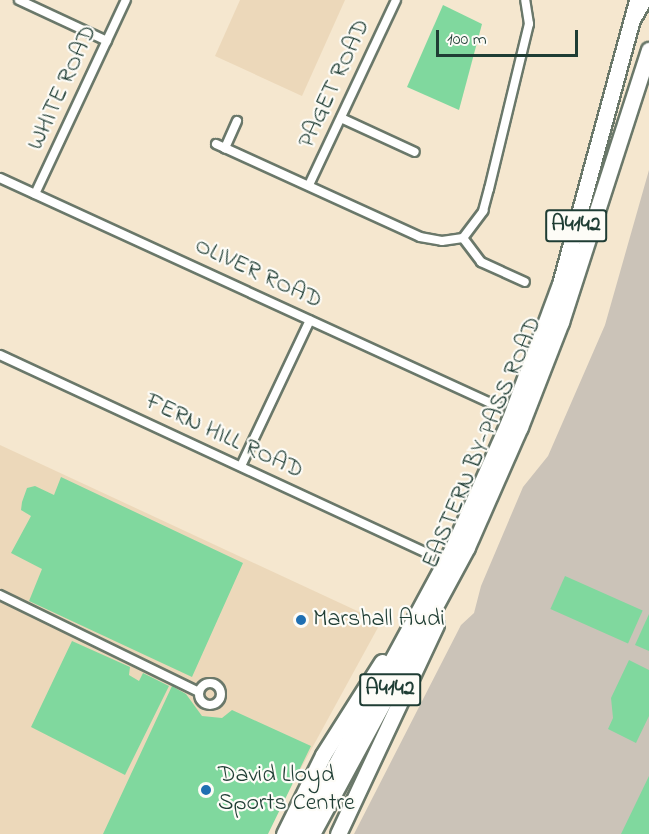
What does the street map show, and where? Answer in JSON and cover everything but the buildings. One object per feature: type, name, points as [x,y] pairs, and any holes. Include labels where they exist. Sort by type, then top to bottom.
[{"type":"highway","name":"EASTERN BY-PASS ROAD","points":[[298,834],[454,545],[509,421],[560,284],[637,0]]},
{"type":"highway","name":"EASTERN BY-PASS ROAD","points":[[312,834],[467,547],[561,322],[649,50]]},
{"type":"highway","points":[[338,834],[437,622],[467,547]]},
{"type":"highway","points":[[284,834],[329,745],[369,680],[401,643]]},
{"type":"street","points":[[19,0],[107,41]]},
{"type":"street","name":"WHITE ROAD","points":[[35,194],[126,0]]},
{"type":"street","name":"PAGET ROAD","points":[[309,185],[396,0]]},
{"type":"street","points":[[216,144],[420,237],[442,241],[463,238],[483,211],[489,189],[529,24],[525,0]]},
{"type":"street","points":[[631,26],[647,0]]},
{"type":"street","points":[[341,118],[416,152]]},
{"type":"street","points":[[225,148],[237,121]]},
{"type":"street","name":"OLIVER ROAD","points":[[0,178],[499,407]]},
{"type":"street","points":[[463,238],[481,262],[525,282]]},
{"type":"street","points":[[241,466],[310,320]]},
{"type":"street","name":"FERN HILL ROAD","points":[[0,355],[431,555]]},
{"type":"street","points":[[0,595],[199,692]]},
{"type":"shaded area","points":[[240,0],[345,0],[302,96],[215,56]]},
{"type":"shaded area","points":[[649,170],[649,834],[354,834],[461,625],[474,613],[481,586],[523,487],[548,456],[605,325]]},
{"type":"shaded area","points":[[0,445],[381,622],[265,834],[0,834]]},
{"type":"green space","points":[[443,5],[482,24],[459,110],[407,87]]},
{"type":"green space","points":[[61,477],[243,563],[192,677],[29,601],[42,569],[11,553],[31,516],[21,510],[22,502],[27,488],[35,486],[54,495]]},
{"type":"green space","points":[[565,576],[643,611],[628,643],[550,609]]},
{"type":"green space","points":[[649,614],[649,651],[635,645]]},
{"type":"green space","points":[[72,641],[130,667],[129,675],[139,681],[143,673],[169,686],[125,775],[31,727]]},
{"type":"green space","points":[[629,660],[649,670],[649,716],[636,743],[608,729],[613,718],[611,698]]},
{"type":"green space","name":"David Lloyd Sports Centre","points":[[172,686],[186,694],[202,716],[222,718],[232,710],[311,746],[268,834],[103,834]]},
{"type":"green space","points":[[649,776],[649,834],[621,834]]},
{"type":"place","name":"Marshall Audi","points":[[301,620]]},
{"type":"place","name":"David Lloyd Sports Centre","points":[[206,790]]}]
